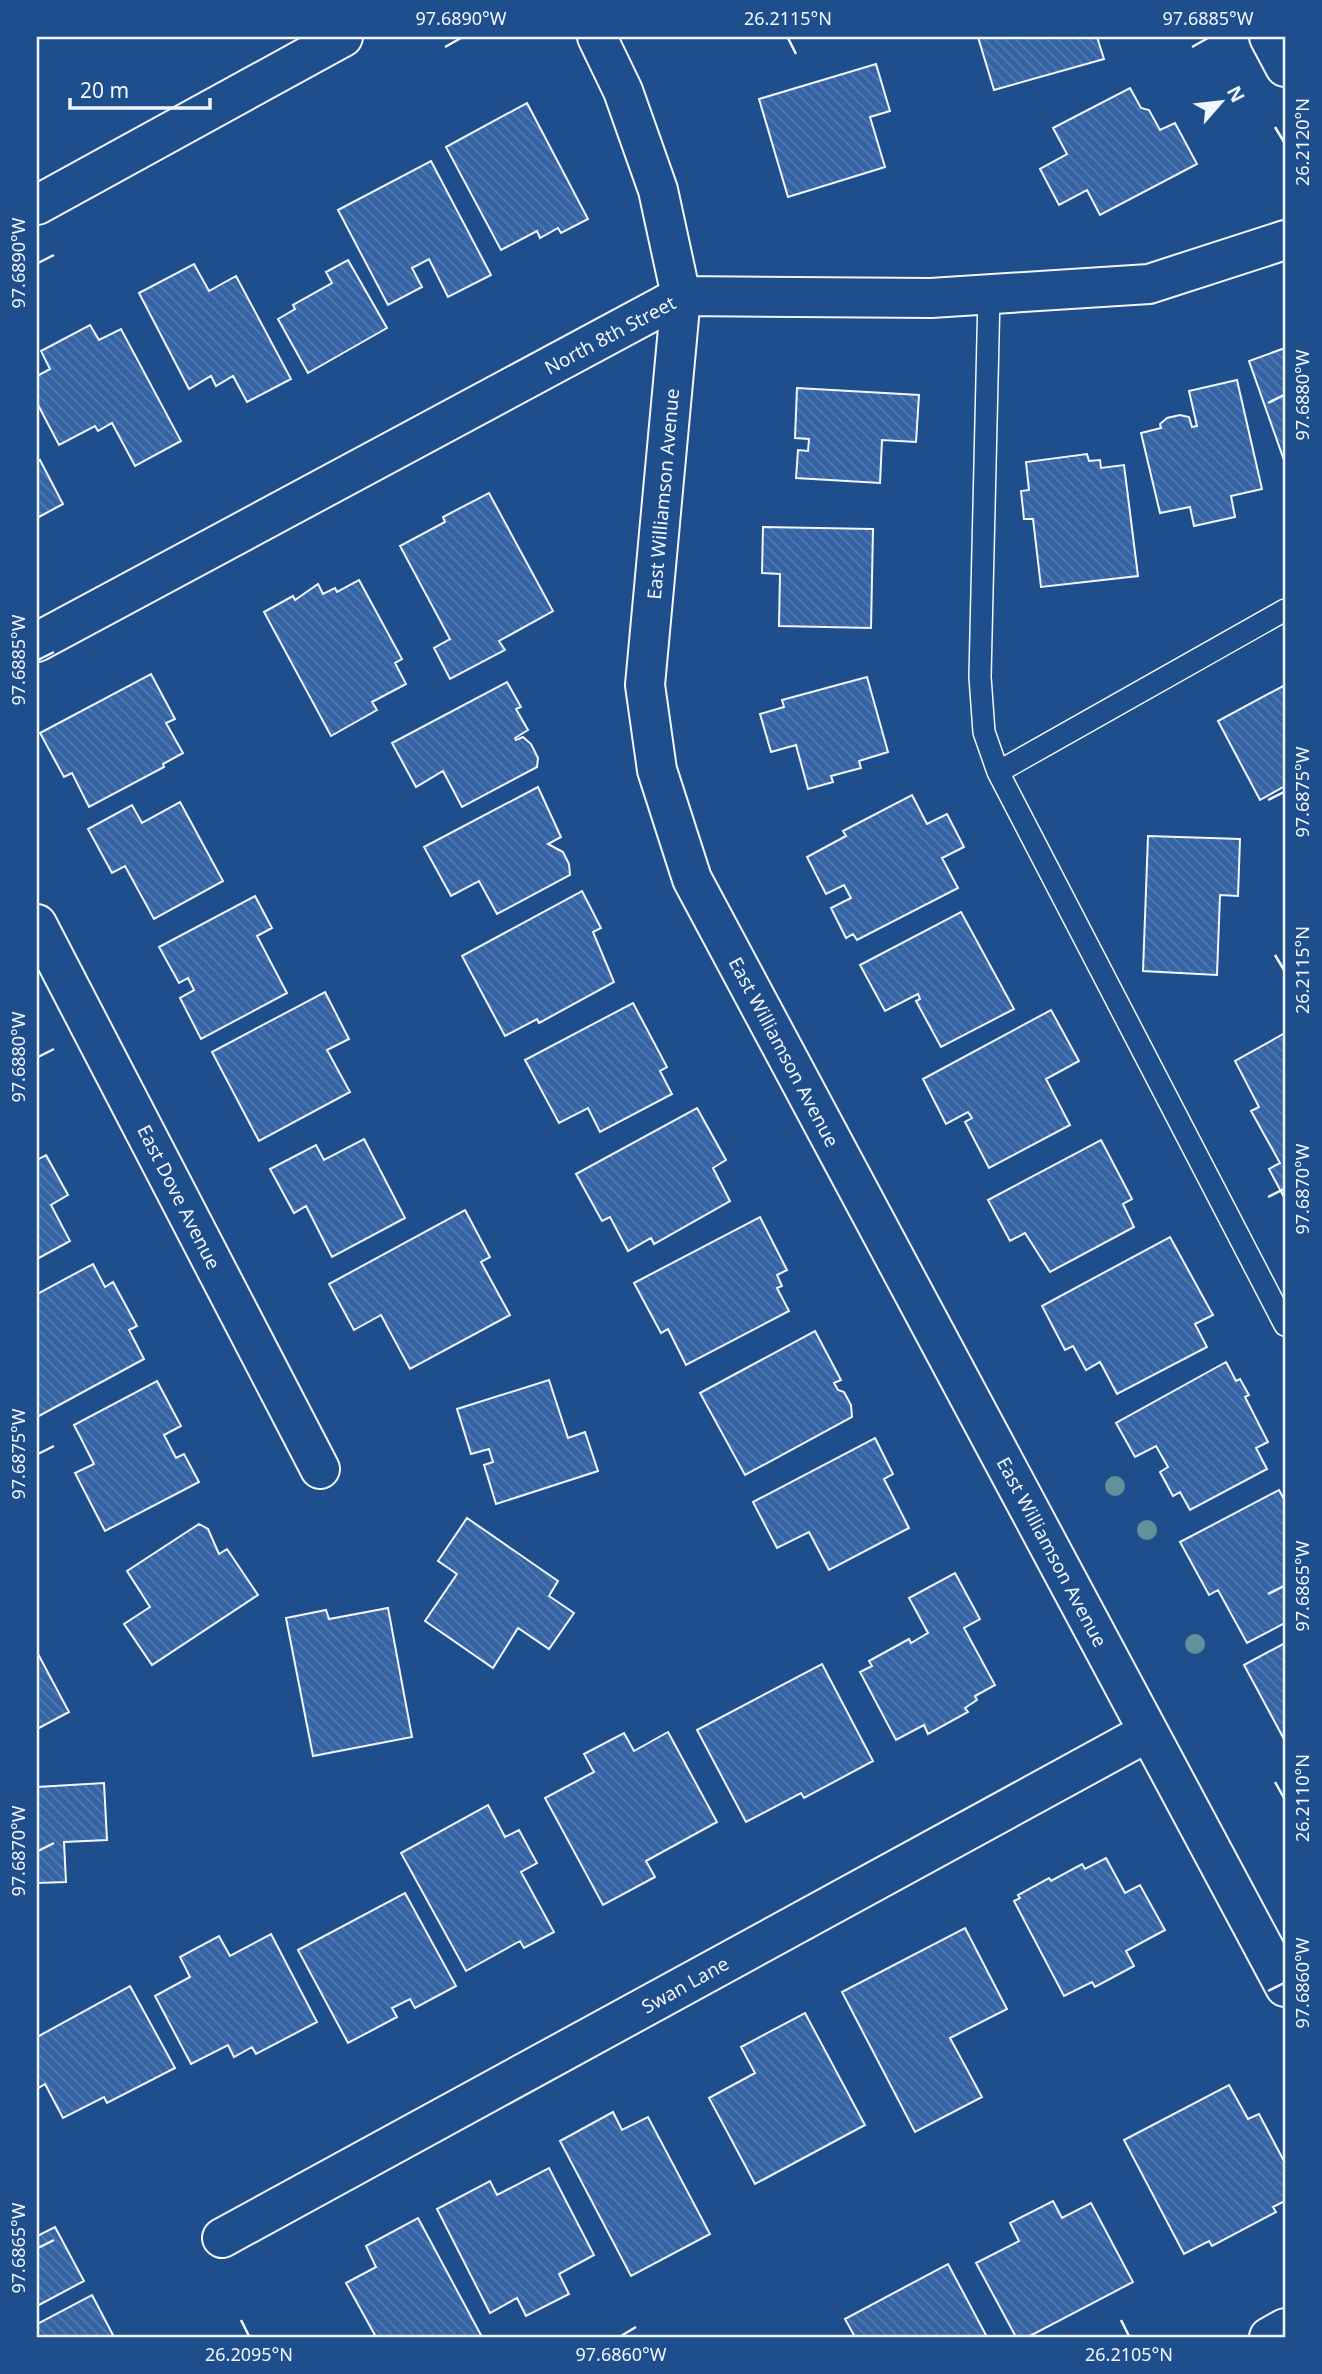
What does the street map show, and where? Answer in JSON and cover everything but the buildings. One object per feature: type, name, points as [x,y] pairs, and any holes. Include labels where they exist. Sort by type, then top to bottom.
[{"type":"street","points":[[37,205],[344,37]]},
{"type":"street","name":"East Williamson Avenue","points":[[597,37],[623,91],[658,190],[681,296],[645,685],[657,770],[692,879],[1285,1987]]},
{"type":"street","points":[[1269,37],[1285,67]]},
{"type":"street","name":"North 8th Street","points":[[37,642],[681,296],[931,298],[1149,284],[1285,240]]},
{"type":"street","name":"East Dove Avenue","points":[[37,924],[320,1469]]},
{"type":"street","name":"Swan Lane","points":[[222,2238],[1149,1732]]},
{"type":"street","points":[[1269,2337],[1285,2329]]},
{"type":"lane","points":[[989,295],[980,677],[984,732],[998,772],[1285,1325]]},
{"type":"lane","points":[[998,772],[1285,610]]}]
